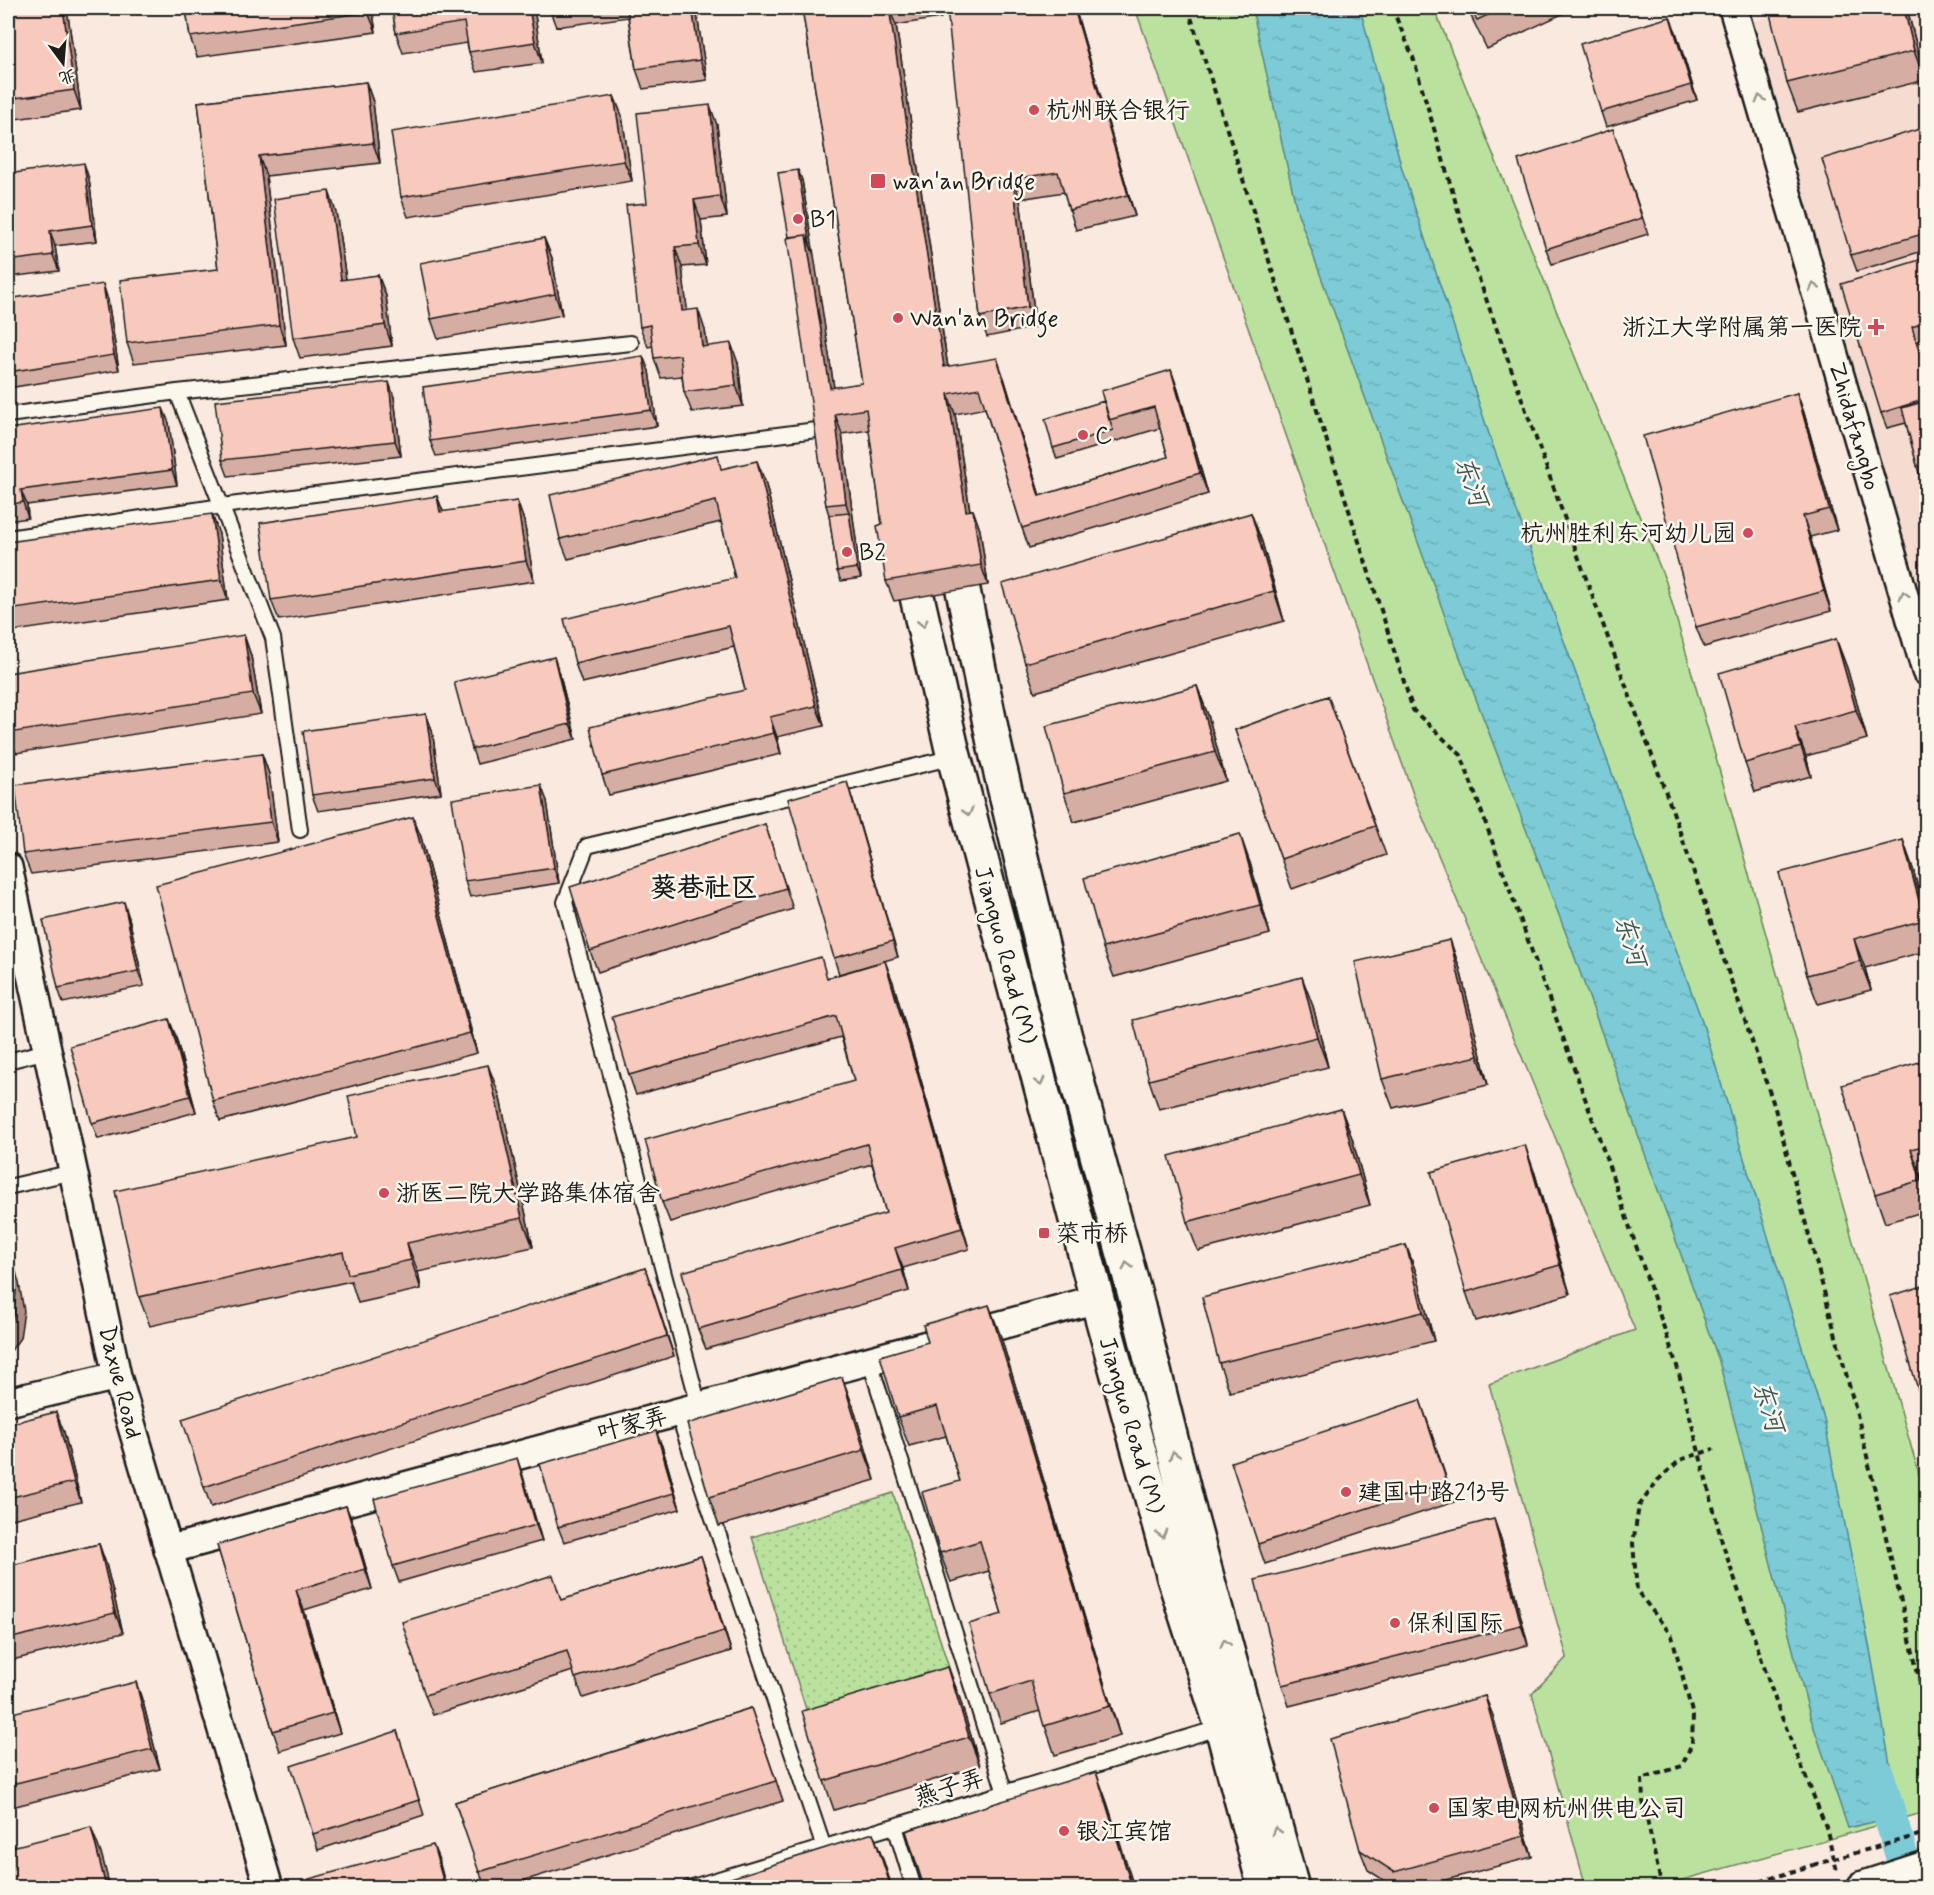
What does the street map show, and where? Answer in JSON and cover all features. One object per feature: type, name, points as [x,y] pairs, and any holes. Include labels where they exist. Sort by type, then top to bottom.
[{"type":"main road","name":"Jianguo Road (M)","points":[[948,514],[995,748],[1055,1000],[1136,1295],[1187,1504],[1262,1787],[1292,1887]]},
{"type":"main road","name":"Jianguo Road (M)","points":[[902,524],[954,757],[1096,1299],[1174,1578],[1222,1726],[1266,1887]]},
{"type":"main road","points":[[1851,1882],[1926,1868]]},
{"type":"street","name":"Zhidafangbo","points":[[1733,8],[1920,628],[1926,671]]},
{"type":"street","name":"Daxue Road","points":[[8,867],[117,1376],[269,1887]]},
{"type":"street","name":"叶家弄","points":[[168,1550],[1096,1299]]},
{"type":"street","points":[[8,1402],[117,1376]]},
{"type":"lane","points":[[8,415],[177,392],[632,343]]},
{"type":"lane","points":[[177,392],[273,638],[300,830]]},
{"type":"lane","points":[[8,538],[222,506],[845,427]]},
{"type":"lane","points":[[824,1848],[688,1408],[565,902],[587,846],[954,757]]},
{"type":"lane","points":[[8,1061],[47,1051]]},
{"type":"lane","points":[[8,1187],[73,1172]]},
{"type":"lane","points":[[869,1359],[1005,1793]]},
{"type":"lane","name":"燕子弄","points":[[695,1887],[1222,1726]]},
{"type":"lane","points":[[895,1826],[914,1887]]},
{"type":"path","points":[[1188,8],[1413,710],[1461,755],[1599,1137],[1677,1366],[1698,1455],[1726,1553],[1778,1705],[1826,1827],[1851,1882]]},
{"type":"path","points":[[1392,8],[1413,57],[1474,265],[1592,595],[1672,809],[1774,1105],[1859,1422],[1926,1707]]},
{"type":"path","points":[[1662,1887],[1643,1801],[1642,1779],[1682,1766],[1692,1743],[1693,1716],[1672,1636],[1637,1591],[1633,1543],[1639,1506],[1658,1480],[1680,1460],[1714,1449]]},
{"type":"path","points":[[1740,1887],[1926,1833]]},
{"type":"shaded area","name":"浙江大学附属第一医院","points":[[1815,8],[1926,8],[1926,671],[1738,24]]},
{"type":"green space","points":[[1135,8],[1434,8],[1666,582],[1926,1499],[1926,1812],[1657,1887],[1586,1887],[1532,1694],[1567,1657],[1489,1384],[1635,1330],[1413,794]]},
{"type":"green space","points":[[893,1493],[953,1680],[811,1725],[752,1537]]},
{"type":"water","points":[[1252,8],[1360,8],[1402,169],[1492,443],[1701,1018],[1824,1419],[1871,1655],[1899,1816],[1848,1828],[1810,1716],[1719,1361],[1570,944],[1458,652],[1297,211]]},
{"type":"building","points":[[8,8],[63,8],[74,90],[8,99]]},
{"type":"building","points":[[186,8],[368,8],[368,12],[190,37]]},
{"type":"building","points":[[392,8],[529,8],[535,42],[469,52],[464,22],[396,33]]},
{"type":"building","points":[[627,8],[692,8],[700,60],[636,69]]},
{"type":"building","name":"Wan'an Bridge","points":[[802,8],[889,8],[944,367],[997,358],[1039,496],[1168,457],[1154,407],[1109,420],[1101,391],[1171,370],[1200,473],[1022,528],[979,388],[948,394],[966,511],[973,510],[981,565],[886,581],[877,526],[882,524],[866,409],[835,414],[846,503],[826,505],[787,238],[806,235],[830,388],[862,383]]},
{"type":"building","name":"杭州联合银行","points":[[947,8],[1074,8],[1128,195],[1069,210],[1058,172],[1013,179],[1028,307],[980,317]]},
{"type":"building","points":[[1470,8],[1503,8],[1477,20]]},
{"type":"building","points":[[1778,8],[1904,8],[1914,51],[1787,83],[1769,10]]},
{"type":"building","points":[[1670,17],[1691,85],[1601,112],[1580,44]]},
{"type":"building","points":[[366,82],[373,143],[259,156],[279,325],[127,343],[120,280],[218,269],[198,102]]},
{"type":"building","points":[[614,96],[624,161],[401,197],[391,132]]},
{"type":"building","points":[[710,105],[720,196],[694,200],[699,245],[675,247],[682,311],[698,309],[702,347],[731,343],[736,385],[684,392],[680,355],[654,358],[650,325],[640,327],[626,205],[647,203],[637,113]]},
{"type":"building","points":[[1926,127],[1926,233],[1851,255],[1822,159]]},
{"type":"building","points":[[1613,129],[1642,218],[1546,249],[1518,160]]},
{"type":"building","points":[[84,163],[92,225],[50,231],[53,255],[8,261],[8,174]]},
{"type":"building","name":"B1","points":[[798,170],[810,245],[806,235],[789,237],[778,173]]},
{"type":"building","points":[[329,191],[341,280],[378,275],[385,325],[293,338],[274,199]]},
{"type":"building","points":[[544,238],[555,294],[431,319],[420,263]]},
{"type":"building","points":[[1926,258],[1926,322],[1912,327],[1926,374],[1926,399],[1881,413],[1841,284]]},
{"type":"building","points":[[103,284],[114,355],[8,372],[8,299]]},
{"type":"building","points":[[643,356],[651,410],[430,441],[423,387]]},
{"type":"building","points":[[389,382],[395,441],[222,460],[215,401]]},
{"type":"building","name":"杭州胜利东河幼儿园","points":[[1797,393],[1829,509],[1803,516],[1824,591],[1696,627],[1643,436]]},
{"type":"building","name":"C","points":[[1104,401],[1113,430],[1053,448],[1045,419]]},
{"type":"building","points":[[1926,401],[1926,483],[1922,484],[1902,408]]},
{"type":"building","points":[[163,408],[172,470],[21,490],[23,502],[8,505],[8,429]]},
{"type":"building","points":[[718,455],[721,469],[757,461],[816,706],[770,717],[774,733],[602,775],[590,727],[745,690],[729,626],[575,663],[564,619],[735,578],[716,501],[560,539],[550,495]]},
{"type":"building","points":[[437,496],[440,512],[517,501],[526,561],[271,600],[260,523]]},
{"type":"building","name":"B2","points":[[849,513],[857,568],[837,571],[829,515]]},
{"type":"building","points":[[1251,513],[1274,591],[1025,663],[1002,584]]},
{"type":"building","points":[[212,514],[221,580],[8,610],[8,542]]},
{"type":"building","points":[[244,635],[253,694],[9,733],[8,673]]},
{"type":"building","points":[[1836,639],[1856,710],[1795,727],[1801,747],[1745,763],[1719,673]]},
{"type":"building","points":[[554,657],[570,724],[472,749],[454,682]]},
{"type":"building","points":[[1197,686],[1215,752],[1064,793],[1046,726]]},
{"type":"building","points":[[1328,696],[1375,826],[1281,859],[1235,730]]},
{"type":"building","points":[[426,714],[435,778],[312,795],[303,731]]},
{"type":"building","points":[[262,754],[271,822],[23,854],[15,785]]},
{"type":"building","points":[[847,782],[893,941],[834,958],[788,799]]},
{"type":"building","points":[[541,785],[554,868],[465,881],[452,799]]},
{"type":"building","points":[[413,817],[470,1033],[213,1101],[156,885]]},
{"type":"building","points":[[765,824],[786,888],[590,951],[570,887]]},
{"type":"building","points":[[1240,834],[1260,905],[1103,948],[1084,878]]},
{"type":"building","points":[[1903,840],[1924,920],[1854,939],[1860,961],[1807,975],[1779,873]]},
{"type":"building","points":[[124,902],[138,971],[58,988],[43,920]]},
{"type":"building","points":[[1450,940],[1478,1056],[1382,1079],[1355,962]]},
{"type":"building","points":[[821,957],[827,978],[885,961],[962,1228],[895,1248],[902,1270],[698,1329],[682,1272],[886,1213],[867,1144],[662,1202],[645,1140],[854,1081],[836,1016],[629,1075],[612,1017]]},
{"type":"building","points":[[1302,977],[1317,1037],[1149,1080],[1133,1020]]},
{"type":"building","points":[[169,1019],[190,1096],[92,1123],[70,1046]]},
{"type":"building","points":[[1926,1060],[1926,1145],[1911,1149],[1921,1180],[1875,1194],[1842,1085]]},
{"type":"building","name":"浙医二院大学路集体宿舍","points":[[488,1065],[522,1218],[407,1243],[411,1260],[348,1274],[343,1252],[139,1297],[115,1191],[357,1137],[348,1096]]},
{"type":"building","points":[[1341,1109],[1359,1175],[1187,1222],[1169,1156]]},
{"type":"building","points":[[1525,1145],[1560,1265],[1466,1292],[1431,1172]]},
{"type":"building","points":[[1406,1245],[1423,1312],[1219,1363],[1202,1297]]},
{"type":"building","points":[[8,1247],[16,1291],[13,1317],[8,1324]]},
{"type":"building","points":[[645,1268],[667,1336],[204,1487],[182,1419]]},
{"type":"building","points":[[1926,1285],[1926,1394],[1920,1396],[1890,1296]]},
{"type":"building","points":[[989,1305],[1110,1706],[1044,1726],[1031,1681],[990,1694],[969,1624],[1002,1614],[980,1541],[940,1553],[922,1492],[960,1481],[937,1406],[898,1417],[880,1356],[928,1342],[923,1325]]},
{"type":"building","points":[[842,1377],[864,1450],[709,1497],[687,1424]]},
{"type":"building","name":"建国中路213号","points":[[1420,1400],[1447,1482],[1258,1544],[1231,1462]]},
{"type":"building","points":[[56,1412],[74,1482],[8,1498],[8,1424]]},
{"type":"building","points":[[656,1431],[674,1493],[558,1527],[540,1464]]},
{"type":"building","points":[[517,1458],[536,1525],[393,1566],[374,1499]]},
{"type":"building","points":[[346,1506],[365,1569],[296,1590],[333,1713],[273,1731],[217,1545]]},
{"type":"building","name":"保利国际","points":[[1494,1519],[1521,1625],[1282,1685],[1255,1580]]},
{"type":"building","points":[[99,1544],[115,1613],[8,1639],[8,1566]]},
{"type":"building","points":[[701,1556],[724,1631],[575,1678],[567,1651],[425,1695],[402,1622],[553,1575],[561,1600]]},
{"type":"building","points":[[948,1667],[969,1737],[824,1781],[802,1711]]},
{"type":"building","points":[[136,1682],[152,1749],[8,1785],[8,1714]]},
{"type":"building","name":"国家电网杭州供电公司","points":[[1485,1696],[1524,1836],[1394,1872],[1360,1850],[1330,1739]]},
{"type":"building","points":[[751,1708],[776,1781],[479,1872],[455,1802]]},
{"type":"building","points":[[397,1731],[419,1800],[313,1834],[291,1766]]},
{"type":"building","name":"银江宾馆","points":[[1096,1772],[1132,1887],[924,1887],[906,1831]]},
{"type":"building","points":[[91,1827],[106,1887],[8,1887],[8,1848]]},
{"type":"building","points":[[873,1833],[891,1887],[716,1887],[715,1883]]},
{"type":"building","points":[[433,1845],[445,1887],[312,1887],[309,1879]]},
{"type":"waterway","name":"东河","points":[[1878,1775],[1911,1888]]},
{"type":"place","name":"杭州联合银行","points":[[1034,110]]},
{"type":"place","name":"wan'an Bridge","points":[[878,181]]},
{"type":"place","name":"B1","points":[[798,219]]},
{"type":"place","name":"Wan'an Bridge","points":[[898,318]]},
{"type":"place","name":"浙江大学附属第一医院","points":[[1876,327]]},
{"type":"place","name":"C","points":[[1083,435]]},
{"type":"place","name":"杭州胜利东河幼儿园","points":[[1748,533]]},
{"type":"place","name":"B2","points":[[847,552]]},
{"type":"place","name":"浙医二院大学路集体宿舍","points":[[384,1193]]},
{"type":"place","name":"菜市桥","points":[[1044,1233]]},
{"type":"place","name":"建国中路213号","points":[[1346,1492]]},
{"type":"place","name":"保利国际","points":[[1395,1623]]},
{"type":"place","name":"国家电网杭州供电公司","points":[[1434,1808]]},
{"type":"place","name":"银江宾馆","points":[[1064,1831]]},
{"type":"district","name":"葵巷社区","points":[[704,887]]}]
